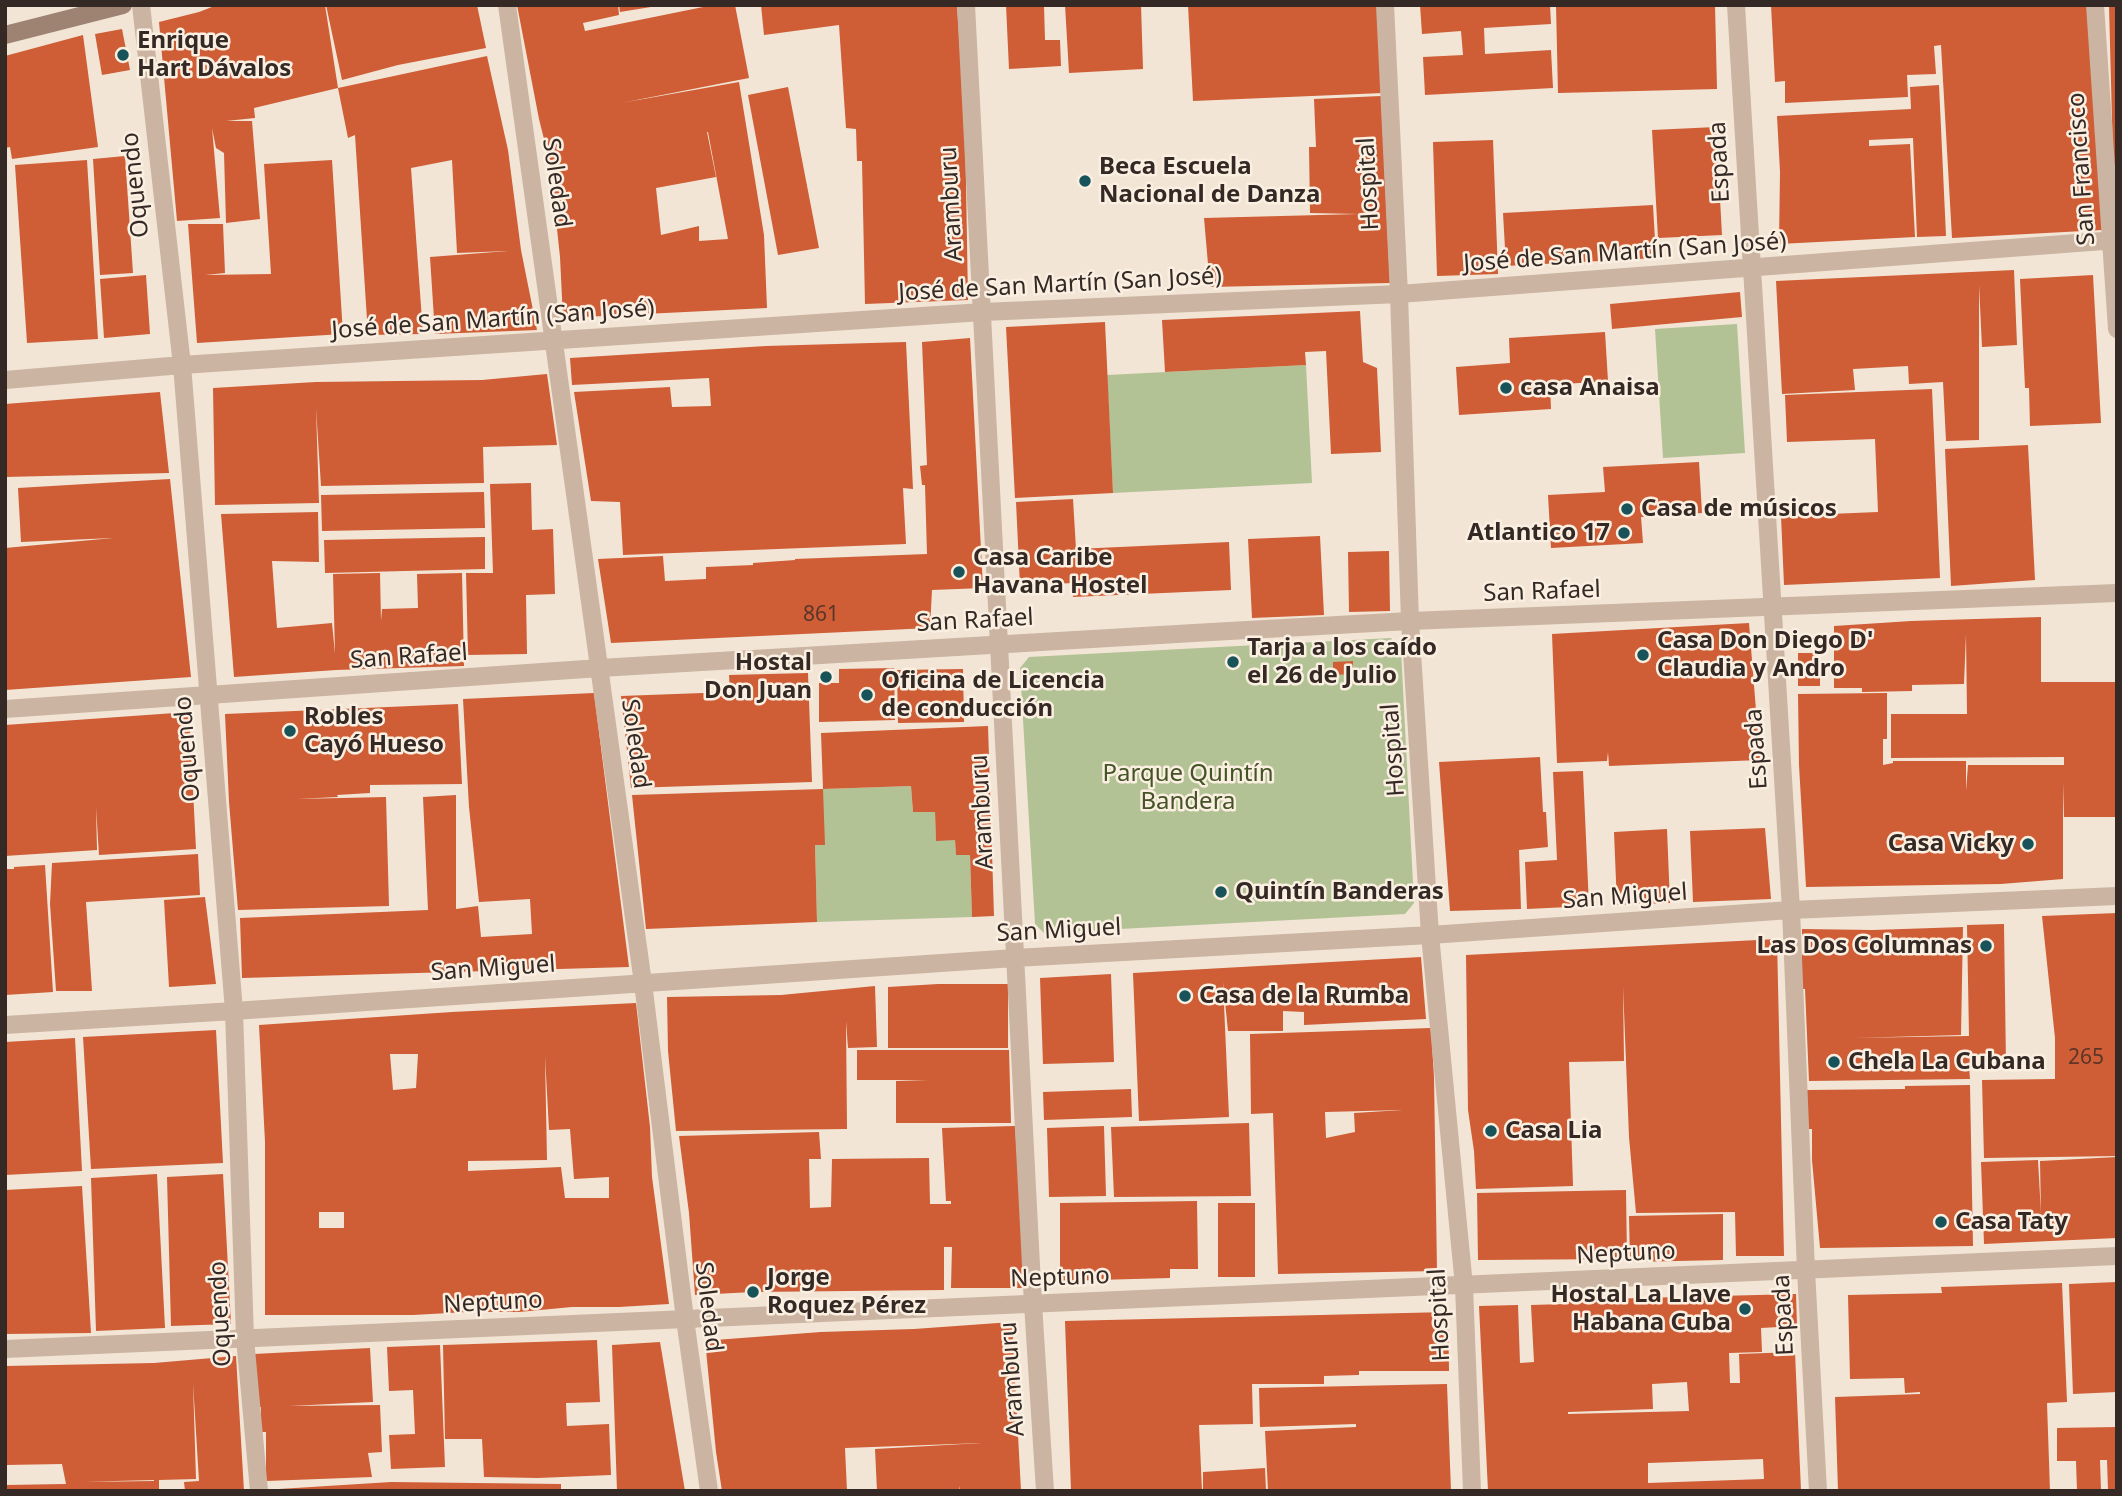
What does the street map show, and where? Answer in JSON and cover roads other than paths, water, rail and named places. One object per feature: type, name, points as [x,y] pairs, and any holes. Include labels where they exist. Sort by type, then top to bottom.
[{"type":"main road","points":[[5,35],[123,5]]},
{"type":"street","name":"Oquendo","points":[[141,5],[182,365],[234,1011],[245,1338],[259,1491]]},
{"type":"street","name":"Soledad","points":[[507,5],[643,983],[709,1491]]},
{"type":"street","name":"Aramburu","points":[[966,5],[1032,1304],[1045,1491]]},
{"type":"street","name":"Hospital","points":[[1385,5],[1399,294],[1410,621],[1430,935],[1464,1286],[1472,1491]]},
{"type":"street","name":"Espada","points":[[1736,5],[1791,909],[1818,1491]]},
{"type":"street","name":"San Francisco","points":[[2095,5],[2114,240],[2117,329]]},
{"type":"street","name":"José de San Martín (San José)","points":[[5,380],[182,365],[983,312],[1399,294],[2114,240]]},
{"type":"street","name":"San Rafael","points":[[5,709],[600,668],[1410,621],[2117,593]]},
{"type":"street","name":"San Miguel","points":[[5,1024],[1015,958],[1430,935],[1791,909],[2117,896]]},
{"type":"street","name":"Neptuno","points":[[5,1349],[2117,1256]]},
{"type":"place","name":"Enrique Hart Dávalos","points":[[123,55]]},
{"type":"place","name":"Beca Escuela Nacional de Danza","points":[[1085,181]]},
{"type":"place","name":"casa Anaisa","points":[[1506,388]]},
{"type":"place","name":"Casa de músicos","points":[[1627,509]]},
{"type":"place","name":"Atlantico 17","points":[[1624,533]]},
{"type":"place","name":"Casa Caribe Havana Hostel","points":[[959,572]]},
{"type":"place","name":"Casa Don Diego D' Claudia y Andro","points":[[1643,655]]},
{"type":"place","name":"Tarja a los caído el 26 de Julio","points":[[1233,662]]},
{"type":"place","name":"Hostal Don Juan","points":[[826,677]]},
{"type":"place","name":"Oficina de Licencia de conducción","points":[[867,695]]},
{"type":"place","name":"Robles Cayó Hueso","points":[[290,731]]},
{"type":"place","name":"Casa Vicky","points":[[2028,844]]},
{"type":"place","name":"Quintín Banderas","points":[[1221,892]]},
{"type":"place","name":"Las Dos Columnas","points":[[1986,946]]},
{"type":"place","name":"Casa de la Rumba","points":[[1185,996]]},
{"type":"place","name":"Chela La Cubana","points":[[1834,1062]]},
{"type":"place","name":"Casa Lia","points":[[1491,1131]]},
{"type":"place","name":"Casa Taty","points":[[1941,1222]]},
{"type":"place","name":"Jorge Roquez Pérez","points":[[753,1292]]},
{"type":"place","name":"Hostal La Llave Habana Cuba","points":[[1745,1309]]},
{"type":"park label","name":"Parque Quintín Bandera","points":[[1188,788]]}]
